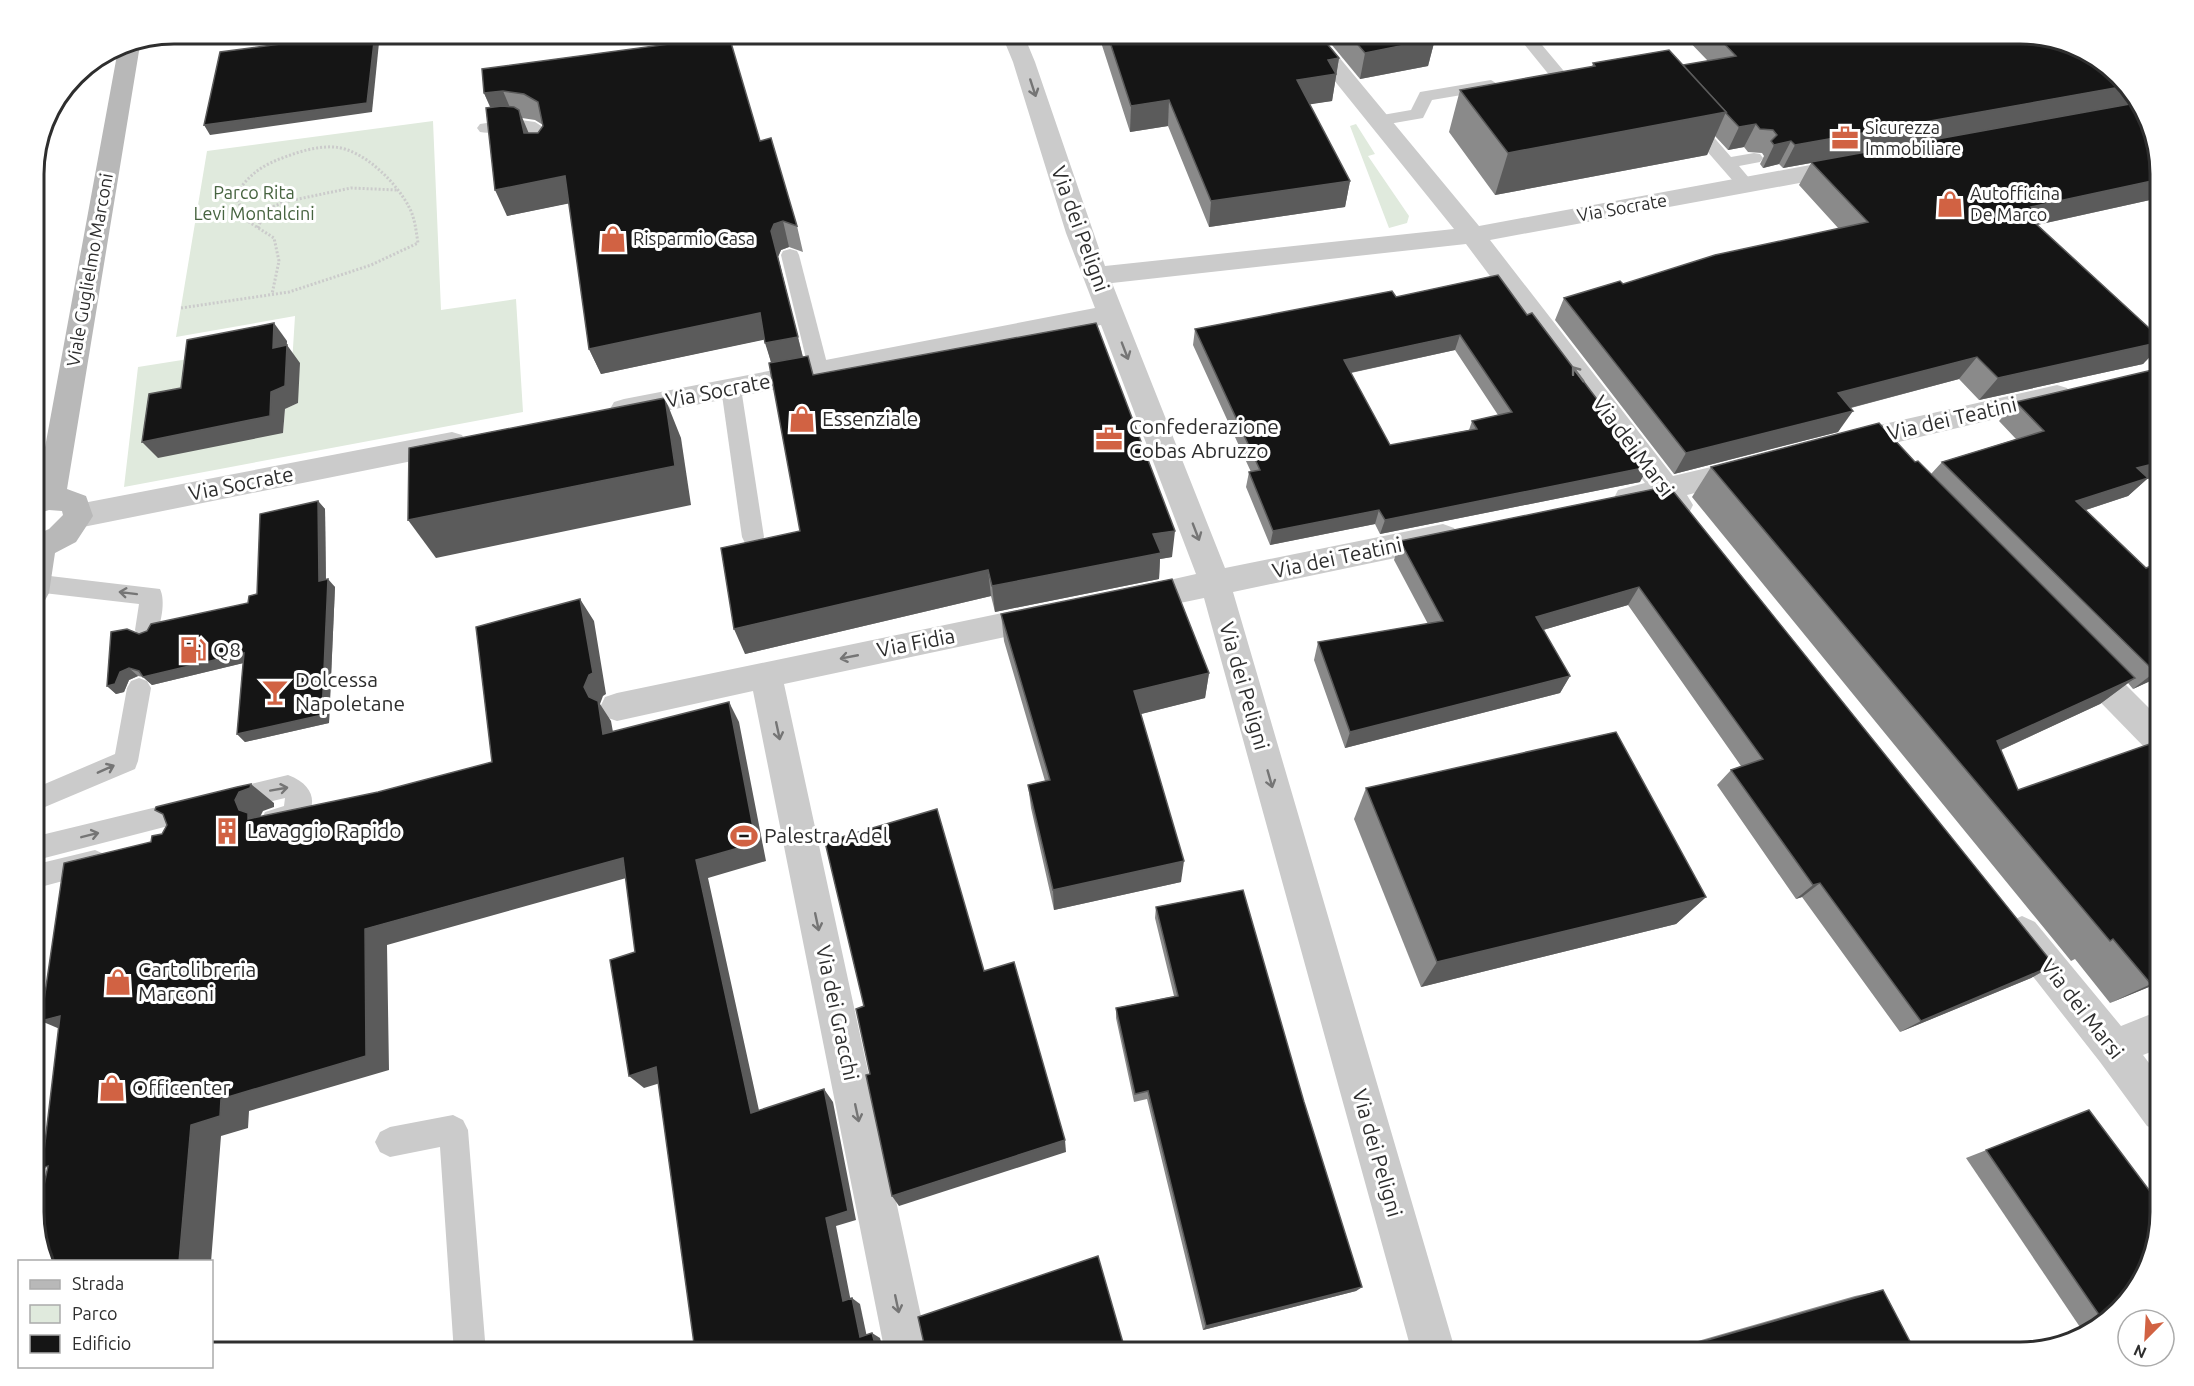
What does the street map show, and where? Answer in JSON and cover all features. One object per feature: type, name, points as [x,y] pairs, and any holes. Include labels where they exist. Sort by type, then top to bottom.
[{"type":"main road","name":"Viale Guglielmo Marconi","points":[[44,491],[129,51]]},
{"type":"main road","points":[[44,501],[60,498],[75,504],[78,516],[69,531],[44,544]]},
{"type":"street","name":"Via dei Peligni","points":[[1017,44],[1078,233],[1215,583],[1431,1342]]},
{"type":"street","name":"Via dei Marsi","points":[[1316,44],[1473,235],[1696,527]]},
{"type":"street","name":"Via Socrate","points":[[1096,276],[1473,235],[1873,162]]},
{"type":"street","name":"Via Socrate","points":[[596,415],[1111,314]]},
{"type":"street","name":"Via dei Teatini","points":[[1816,451],[2081,390]]},
{"type":"street","name":"Via Socrate","points":[[78,516],[472,439]]},
{"type":"street","points":[[1863,439],[1887,464]]},
{"type":"street","points":[[1597,504],[1666,490],[1770,463]]},
{"type":"street","name":"Via dei Teatini","points":[[1215,583],[1470,531]]},
{"type":"street","name":"Via Fidia","points":[[617,707],[766,674],[1215,583]]},
{"type":"street","points":[[2061,641],[2150,731]]},
{"type":"street","name":"Via dei Gracchi","points":[[766,674],[905,1342]]},
{"type":"street","name":"Via dei Marsi","points":[[2002,909],[2114,1048],[2150,1097]]},
{"type":"street","points":[[2114,1048],[2150,1033]]},
{"type":"lane","points":[[1532,44],[1569,88],[1599,83]]},
{"type":"lane","points":[[1372,115],[1417,114],[1426,96],[1504,83]]},
{"type":"lane","points":[[1680,110],[1746,185]]},
{"type":"lane","points":[[486,128],[511,124],[530,126],[540,133],[543,153]]},
{"type":"lane","points":[[1727,163],[1754,158]]},
{"type":"lane","points":[[790,255],[819,371]]},
{"type":"lane","points":[[731,388],[753,537]]},
{"type":"lane","points":[[44,589],[152,596],[147,630]]},
{"type":"lane","points":[[44,796],[126,761],[139,688]]},
{"type":"lane","points":[[44,846],[288,786],[299,793],[299,806],[292,816],[274,820]]},
{"type":"lane","points":[[44,874],[123,855]]},
{"type":"lane","points":[[390,1142],[453,1130],[469,1342]]},
{"type":"path","points":[[182,308],[289,292],[371,265],[418,243],[411,210],[398,190],[349,151],[319,148],[266,164],[245,177],[235,196],[243,214],[258,228],[274,238],[279,261],[272,294]]},
{"type":"path","points":[[258,228],[266,210],[284,202],[351,188],[398,190]]},
{"type":"green space","name":"Parco Rita Levi Montalcini","points":[[433,121],[441,310],[516,299],[523,412],[124,487],[138,367],[201,357],[283,433],[285,409],[298,403],[292,364],[295,316],[176,337],[207,151]]},
{"type":"green space","points":[[1356,124],[1375,154],[1368,156],[1409,216],[1407,223],[1389,228],[1350,126]]},
{"type":"building","points":[[280,44],[374,44],[367,103],[204,125],[220,52]]},
{"type":"building","points":[[669,44],[731,44],[760,141],[771,138],[797,226],[783,221],[774,224],[771,231],[798,337],[765,343],[760,313],[589,349],[565,176],[495,190],[486,108],[514,107],[519,110],[524,133],[538,133],[543,126],[538,102],[524,94],[503,91],[484,93],[482,69]]},
{"type":"building","points":[[1111,44],[1327,44],[1339,58],[1328,60],[1336,74],[1297,80],[1350,181],[1211,201],[1169,100],[1131,106]]},
{"type":"building","points":[[1357,44],[1410,44],[1365,53]]},
{"type":"building","points":[[1725,44],[2038,45],[2070,53],[2093,65],[2118,88],[1795,145],[1791,141],[1774,145],[1771,141],[1777,135],[1773,130],[1760,129],[1756,124],[1739,127],[1683,65],[1736,56]]},
{"type":"building","points":[[1669,50],[1726,112],[1508,153],[1460,90],[1595,66],[1593,63]]},
{"type":"building","points":[[2131,104],[2146,140],[2150,181],[2031,207],[2033,209],[2023,212],[2150,329],[2150,344],[1998,378],[1977,357],[1838,393],[1853,411],[1686,453],[1564,298],[1620,281],[1623,284],[1715,255],[1868,222],[1811,162]]},
{"type":"building","points":[[1498,275],[1527,315],[1532,313],[1648,467],[1385,520],[1379,510],[1273,531],[1249,472],[1260,470],[1195,329],[1392,291],[1396,297]],"holes":[[[1460,335],[1512,412],[1472,421],[1477,429],[1390,445],[1344,360]]]},
{"type":"building","points":[[274,323],[273,348],[287,345],[285,386],[271,392],[270,416],[142,442],[149,394],[181,388],[187,340]]},
{"type":"building","points":[[1096,323],[1175,531],[1153,534],[1161,553],[992,586],[988,570],[734,629],[721,548],[800,531],[769,363],[808,356],[813,375]]},
{"type":"building","points":[[2150,371],[2150,465],[2137,468],[2148,478],[2076,501],[2146,568],[2150,566],[2150,667],[1942,462],[2044,431],[2016,402]]},
{"type":"building","points":[[665,398],[675,466],[408,520],[409,448]]},
{"type":"building","points":[[1879,423],[1915,462],[1918,461],[2135,678],[1997,741],[2018,790],[2150,744],[2150,983],[2113,939],[2110,941],[1711,467]]},
{"type":"building","points":[[1669,486],[2054,965],[1921,1021],[1820,883],[1813,885],[1731,770],[1763,759],[1639,587],[1536,617],[1570,676],[1350,732],[1318,642],[1443,621],[1400,541]]},
{"type":"building","points":[[318,501],[319,581],[328,579],[322,715],[237,734],[244,653],[143,677],[139,671],[129,668],[120,672],[115,684],[107,686],[111,632],[127,629],[139,634],[147,631],[151,624],[248,603],[249,596],[257,594],[260,514]]},
{"type":"building","points":[[1172,579],[1209,673],[1134,691],[1184,861],[1053,890],[1028,785],[1050,780],[1001,614]]},
{"type":"building","points":[[580,599],[593,673],[589,675],[584,687],[589,697],[598,701],[603,734],[729,702],[756,843],[696,860],[751,1113],[824,1089],[848,1211],[826,1218],[843,1301],[852,1298],[860,1337],[872,1333],[874,1342],[694,1342],[656,1067],[629,1076],[610,960],[635,952],[623,858],[365,929],[366,1056],[221,1099],[220,1116],[191,1125],[179,1260],[52,1260],[44,1221],[44,1185],[48,1166],[44,1167],[44,1151],[60,1016],[44,1020],[44,1000],[64,863],[151,842],[152,836],[162,834],[167,825],[163,814],[155,810],[156,807],[237,787],[251,784],[250,788],[239,792],[235,800],[239,810],[248,813],[248,819],[378,792],[492,762],[476,627]]},
{"type":"building","points":[[1616,732],[1706,897],[1437,962],[1366,788]]},
{"type":"building","points":[[937,809],[984,971],[1014,962],[1065,1140],[892,1196],[866,1075],[870,1074],[856,1009],[864,1006],[825,842]]},
{"type":"building","points":[[1243,890],[1304,1102],[1362,1287],[1206,1326],[1148,1091],[1135,1094],[1116,1008],[1178,996],[1156,907]]},
{"type":"building","points":[[2089,1110],[2150,1191],[2149,1230],[2141,1262],[2129,1285],[2100,1315],[1986,1150]]},
{"type":"building","points":[[1098,1256],[1123,1342],[924,1342],[918,1317]]},
{"type":"building","points":[[1883,1290],[1910,1342],[1701,1342]]},
{"type":"place","name":"Sicurezza Immobiliare","points":[[1845,138]]},
{"type":"place","name":"Autofficina De Marco","points":[[1950,204]]},
{"type":"place","name":"Risparmio Casa","points":[[613,239]]},
{"type":"place","name":"Essenziale","points":[[802,419]]},
{"type":"place","name":"Confederazione Cobas Abruzzo","points":[[1109,439]]},
{"type":"place","name":"Q8","points":[[193,650]]},
{"type":"place","name":"Dolcessa Napoletane","points":[[275,692]]},
{"type":"place","name":"Lavaggio Rapido","points":[[227,831]]},
{"type":"place","name":"Palestra Adel","points":[[744,836]]},
{"type":"place","name":"Cartolibreria Marconi","points":[[118,982]]},
{"type":"place","name":"Officenter","points":[[112,1088]]}]
